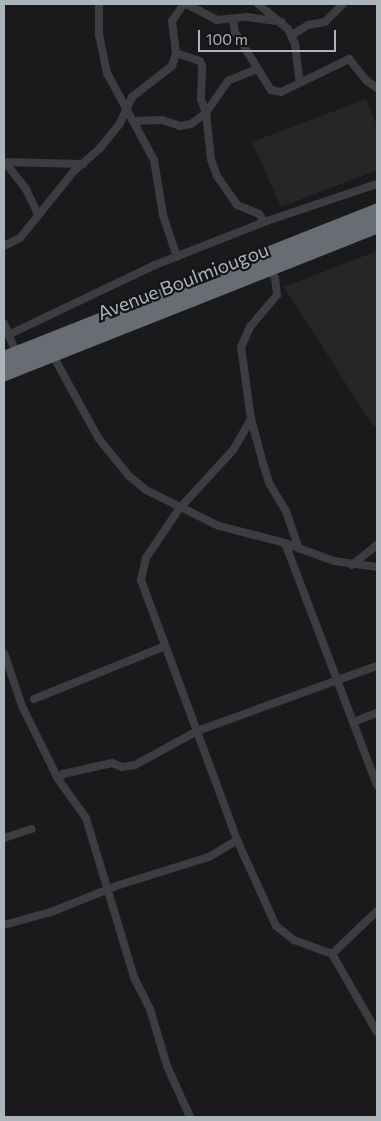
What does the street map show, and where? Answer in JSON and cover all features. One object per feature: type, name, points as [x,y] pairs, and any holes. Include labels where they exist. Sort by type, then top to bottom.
[{"type":"highway","name":"Avenue Boulmiougou","points":[[10,355],[377,210]]},
{"type":"highway","name":"Avenue Boulmiougou","points":[[4,373],[377,225]]},
{"type":"street","points":[[99,4],[99,35],[107,73],[125,108],[135,121],[154,160],[160,205],[177,257]]},
{"type":"street","points":[[4,246],[20,238],[38,214],[109,137],[125,108],[140,90],[168,71],[176,53],[172,21],[185,4],[217,20],[233,20],[247,16],[282,22]]},
{"type":"street","points":[[258,4],[282,22],[292,35],[300,82]]},
{"type":"street","points":[[292,35],[308,25],[325,22],[343,4]]},
{"type":"street","points":[[233,20],[235,32],[266,85],[276,91],[300,82],[349,58],[367,81],[377,88]]},
{"type":"street","points":[[176,53],[200,61],[202,66],[201,99],[206,113],[211,159],[217,176],[237,205],[259,214],[264,222]]},
{"type":"street","points":[[135,121],[162,120],[180,126],[191,124],[206,113],[228,81],[257,69]]},
{"type":"street","points":[[4,162],[83,164]]},
{"type":"street","points":[[4,162],[29,194],[38,214]]},
{"type":"street","points":[[8,335],[135,274],[264,222],[377,184]]},
{"type":"street","points":[[269,269],[275,278],[277,295],[250,327],[241,347],[251,419],[269,483],[286,511],[299,549]]},
{"type":"street","points":[[4,323],[8,335],[10,355]]},
{"type":"street","points":[[52,354],[88,421],[112,456],[146,490],[179,508],[219,526],[286,543],[299,549],[352,565],[377,567]]},
{"type":"street","points":[[251,419],[234,449],[179,508],[141,570],[144,593],[238,840],[276,926],[294,940],[332,954],[377,1032]]},
{"type":"street","points":[[286,543],[377,784]]},
{"type":"street","points":[[352,565],[377,545]]},
{"type":"street","points":[[34,699],[165,646]]},
{"type":"street","points":[[4,653],[22,706],[58,778],[86,818],[106,890],[167,1066],[190,1117]]},
{"type":"street","points":[[58,778],[62,774],[112,763],[122,767],[135,765],[197,731],[377,666]]},
{"type":"street","points":[[354,722],[377,713]]},
{"type":"street","points":[[4,838],[32,830]]},
{"type":"street","points":[[4,925],[51,912],[106,890],[208,857],[238,840]]},
{"type":"street","points":[[332,954],[377,911]]},
{"type":"shaded area","points":[[366,99],[377,126],[377,170],[281,207],[252,142]]},
{"type":"shaded area","points":[[377,251],[377,425],[373,426],[284,287]]}]
